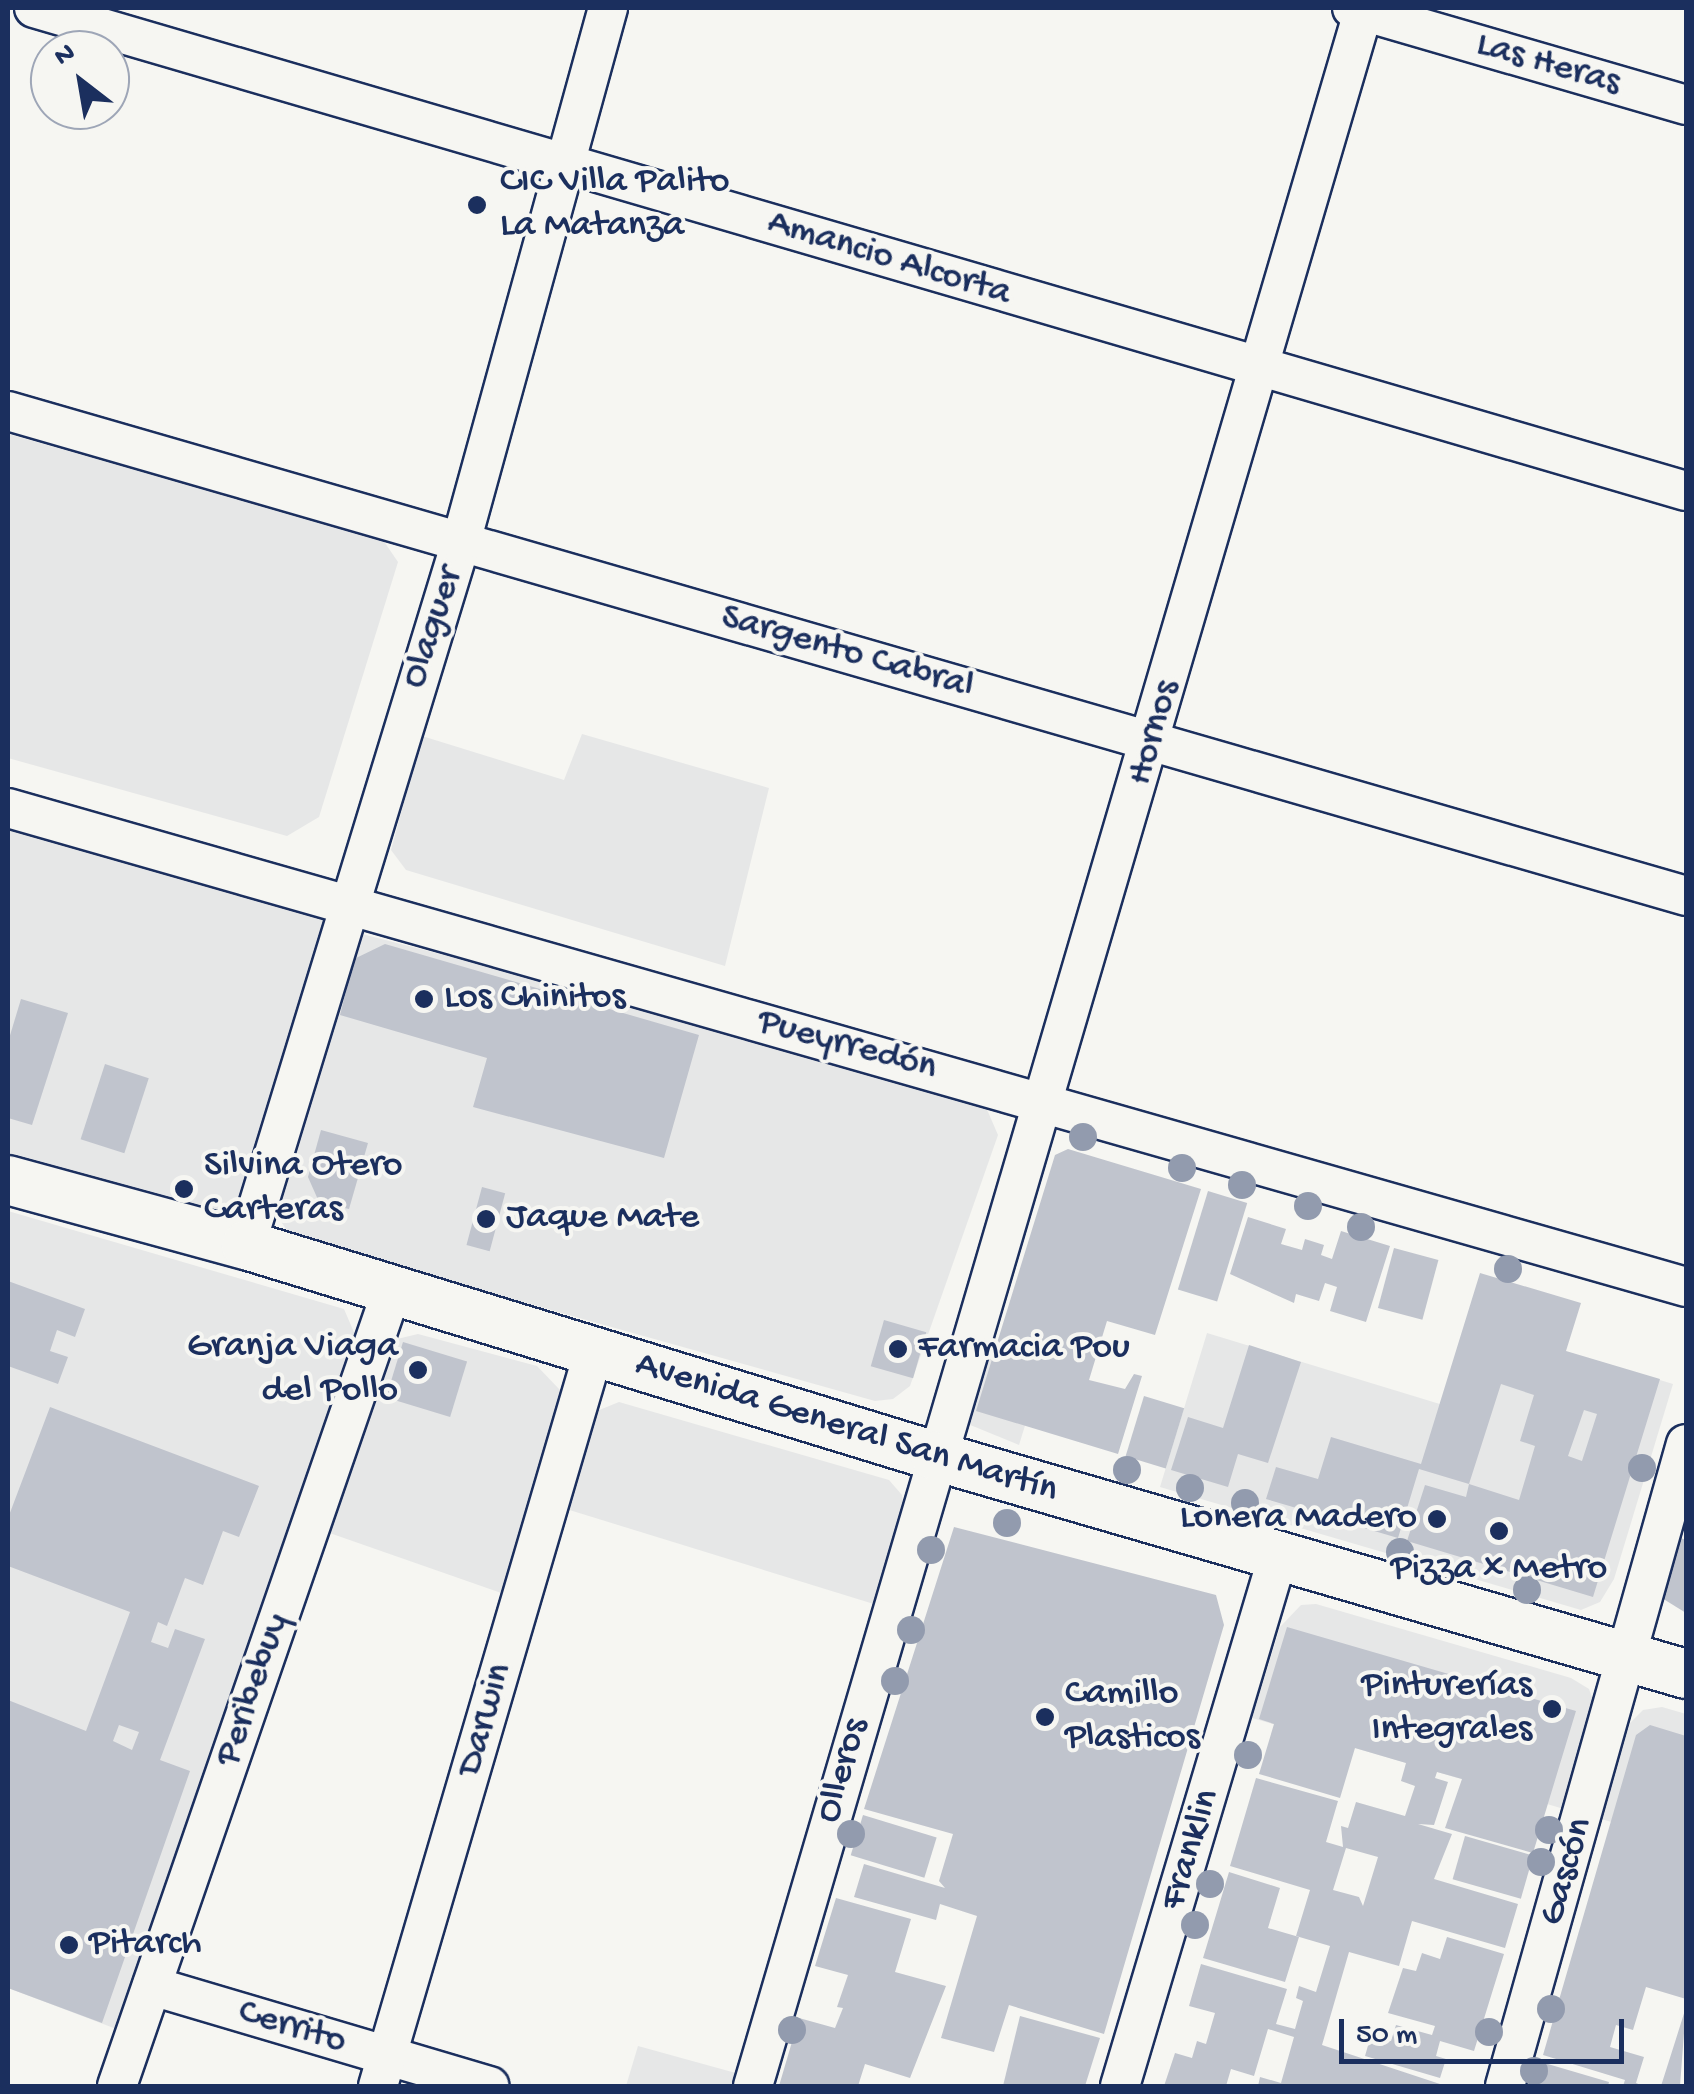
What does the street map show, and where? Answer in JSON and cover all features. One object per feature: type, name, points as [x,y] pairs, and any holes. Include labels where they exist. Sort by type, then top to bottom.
[{"type":"main road","name":"Avenida General San Martín","points":[[8,1180],[246,1245],[593,1354],[1686,1674]]},
{"type":"street","name":"Amancio Alcorta","points":[[34,8],[1686,491]]},
{"type":"street","name":"Olaguer","points":[[246,1245],[345,907],[462,542],[608,8]]},
{"type":"street","name":"Las Heras","points":[[1360,9],[1686,105]]},
{"type":"street","name":"Hornos","points":[[936,1456],[1153,742],[1360,9]]},
{"type":"street","name":"Sargento Cabral","points":[[8,412],[1686,896]]},
{"type":"street","name":"Pueyrredón","points":[[8,808],[345,907],[1043,1100],[1686,1288]]},
{"type":"street","name":"Peribebuy","points":[[116,2086],[391,1293]]},
{"type":"street","name":"Darwin","points":[[382,2071],[593,1354]]},
{"type":"street","name":"Gascón","points":[[1505,2086],[1686,1444]]},
{"type":"street","name":"Olleros","points":[[753,2086],[936,1456]]},
{"type":"street","name":"Franklin","points":[[1120,2086],[1278,1556]]},
{"type":"street","name":"Cerrito","points":[[152,1986],[382,2071],[490,2086]]},
{"type":"shaded area","points":[[8,434],[383,540],[398,562],[319,817],[287,836],[8,758]]},
{"type":"shaded area","points":[[582,734],[769,788],[725,966],[406,870],[391,850],[422,736],[564,780]]},
{"type":"shaded area","points":[[8,820],[310,906],[322,918],[326,930],[241,1202],[228,1211],[214,1213],[8,1152]]},
{"type":"shaded area","points":[[358,933],[964,1088],[982,1098],[998,1135],[910,1386],[893,1399],[875,1401],[291,1237],[273,1209]]},
{"type":"shaded area","points":[[8,1211],[344,1309],[359,1344],[119,2030],[8,1988]]},
{"type":"shaded area","points":[[1207,1333],[1489,1419],[1515,1336],[1673,1384],[1614,1579],[1600,1602],[1581,1610],[1160,1487]]},
{"type":"shaded area","points":[[418,1334],[537,1366],[560,1390],[565,1410],[507,1595],[321,1530],[382,1352],[397,1339]]},
{"type":"shaded area","points":[[978,1349],[1043,1367],[1019,1445],[963,1422]]},
{"type":"shaded area","points":[[619,1402],[889,1480],[902,1495],[904,1513],[877,1605],[563,1508],[592,1413]]},
{"type":"shaded area","points":[[1316,1604],[1571,1678],[1589,1689],[1595,1706],[1564,1809],[1252,1718],[1280,1627],[1301,1605]]},
{"type":"shaded area","points":[[1662,1707],[1686,1714],[1686,1843],[1601,1819],[1630,1723],[1643,1710]]},
{"type":"shaded area","points":[[638,2046],[743,2075],[739,2086],[626,2086]]},
{"type":"building","points":[[385,944],[699,1035],[664,1158],[473,1107],[487,1058],[340,1015],[354,959]]},
{"type":"building","points":[[21,999],[68,1013],[32,1125],[8,1118],[8,1042]]},
{"type":"building","points":[[105,1064],[149,1078],[124,1153],[81,1139]]},
{"type":"building","points":[[321,1130],[368,1143],[349,1209],[319,1202],[308,1177]]},
{"type":"building","points":[[1068,1149],[1201,1189],[1155,1335],[1107,1321],[1089,1380],[1125,1389],[1134,1374],[1142,1376],[1118,1454],[976,1411],[1055,1155]]},
{"type":"building","name":"Jaque Mate","points":[[482,1187],[505,1193],[490,1251],[466,1245]]},
{"type":"building","points":[[1208,1191],[1247,1203],[1217,1301],[1178,1289]]},
{"type":"building","points":[[1248,1217],[1286,1229],[1281,1244],[1302,1250],[1305,1239],[1324,1245],[1321,1255],[1332,1259],[1341,1231],[1390,1246],[1366,1322],[1330,1311],[1337,1287],[1325,1283],[1319,1301],[1296,1294],[1294,1303],[1230,1274]]},
{"type":"building","points":[[1394,1248],[1438,1260],[1422,1320],[1378,1308]]},
{"type":"building","points":[[1480,1273],[1581,1303],[1566,1351],[1660,1379],[1593,1597],[1407,1541],[1425,1485],[1466,1497],[1469,1484],[1419,1469],[1398,1538],[1266,1499],[1276,1467],[1318,1479],[1331,1437],[1421,1464]],"holes":[[[1501,1384],[1534,1395],[1520,1441],[1535,1446],[1519,1500],[1469,1484]],[[1584,1410],[1597,1414],[1582,1461],[1568,1456]]]},
{"type":"building","points":[[8,1281],[85,1309],[75,1337],[57,1330],[50,1351],[68,1357],[58,1384],[8,1366]]},
{"type":"building","name":"Farmacia Pou","points":[[884,1320],[926,1332],[913,1378],[871,1366]]},
{"type":"building","points":[[403,1342],[467,1362],[450,1417],[386,1397]]},
{"type":"building","points":[[1249,1345],[1301,1362],[1268,1463],[1238,1454],[1228,1487],[1171,1470],[1188,1417],[1223,1428]]},
{"type":"building","points":[[1144,1396],[1184,1408],[1166,1469],[1126,1456]]},
{"type":"building","points":[[50,1407],[259,1486],[239,1537],[223,1531],[203,1585],[185,1578],[167,1626],[158,1622],[151,1642],[168,1648],[175,1629],[205,1639],[160,1760],[190,1771],[102,2023],[8,1988],[8,1700],[86,1731],[130,1612],[8,1566],[8,1518]],"holes":[[[119,1725],[139,1732],[132,1750],[113,1741]]]},
{"type":"building","name":"Camillo Plasticos","points":[[954,1527],[1216,1595],[1224,1625],[1104,2034],[1009,2005],[994,2052],[941,2038],[977,1916],[940,1904],[936,1920],[854,1897],[864,1864],[945,1888],[939,1881],[953,1834],[864,1809]]},
{"type":"building","points":[[1675,1536],[1686,1540],[1686,1613],[1657,1595]]},
{"type":"building","points":[[1287,1627],[1576,1711],[1533,1853],[1445,1828],[1462,1779],[1437,1772],[1435,1778],[1448,1782],[1434,1825],[1418,1824],[1452,1834],[1434,1879],[1518,1904],[1505,1948],[1412,1921],[1399,1966],[1349,1952],[1322,2045],[1446,2086],[1258,2086],[1260,2077],[1281,2083],[1294,2037],[1268,2029],[1254,2076],[1231,2069],[1226,2086],[1164,2086],[1175,2053],[1192,2058],[1197,2041],[1206,2044],[1215,2013],[1189,2006],[1201,1964],[1287,1989],[1276,2024],[1295,2029],[1303,2001],[1296,1998],[1299,1986],[1316,1992],[1330,1946],[1296,1936],[1310,1890],[1230,1866],[1256,1778],[1338,1801],[1326,1842],[1343,1847],[1341,1826],[1348,1828],[1356,1802],[1405,1816],[1415,1786],[1401,1781],[1406,1763],[1355,1748],[1340,1798],[1259,1774],[1274,1724],[1259,1719]],"holes":[[[1346,1848],[1378,1857],[1363,1906],[1359,1897],[1333,1890]]]},
{"type":"building","points":[[1650,1725],[1686,1736],[1686,1999],[1646,1987],[1633,2030],[1616,2025],[1610,2047],[1644,2057],[1636,2083],[1643,2086],[1623,2086],[1625,2080],[1543,2055],[1636,1735]]},
{"type":"building","points":[[863,1815],[937,1838],[924,1878],[851,1855]]},
{"type":"building","points":[[1465,1836],[1533,1856],[1521,1899],[1453,1879]]},
{"type":"building","points":[[1229,1872],[1280,1888],[1268,1928],[1299,1937],[1285,1982],[1203,1958]]},
{"type":"building","points":[[836,1898],[911,1919],[895,1972],[946,1986],[910,2078],[865,2064],[858,2086],[779,2086],[799,2018],[835,2028],[843,2008],[837,2007],[848,1975],[815,1966]]},
{"type":"building","points":[[1447,1937],[1504,1954],[1474,2051],[1440,2041],[1436,2056],[1446,2059],[1440,2078],[1365,2056],[1371,2035],[1391,2041],[1396,2025],[1432,2035],[1435,2026],[1388,2013],[1403,1968],[1416,1971],[1422,1953],[1440,1959]]},
{"type":"building","points":[[1686,2007],[1680,2086],[1661,2086],[1675,2042]]},
{"type":"building","points":[[1020,2016],[1100,2038],[1085,2086],[1003,2086]]},
{"type":"building","points":[[1541,2062],[1609,2082],[1608,2086],[1534,2086]]},
{"type":"place","name":"CIC Villa Palito La Matanza","points":[[477,205]]},
{"type":"place","name":"Los Chinitos","points":[[424,999]]},
{"type":"place","name":"Silvina Otero Carteras","points":[[184,1189]]},
{"type":"place","name":"Jaque Mate","points":[[486,1219]]},
{"type":"place","name":"Farmacia Pou","points":[[898,1349]]},
{"type":"place","name":"Granja Viaga del Pollo","points":[[418,1370]]},
{"type":"place","name":"Lonera Madero","points":[[1437,1519]]},
{"type":"place","name":"Pizza x Metro","points":[[1499,1531]]},
{"type":"place","name":"Pinturerías Integrales","points":[[1552,1709]]},
{"type":"place","name":"Camillo Plasticos","points":[[1045,1717]]},
{"type":"place","name":"Pitarch","points":[[69,1945]]}]
